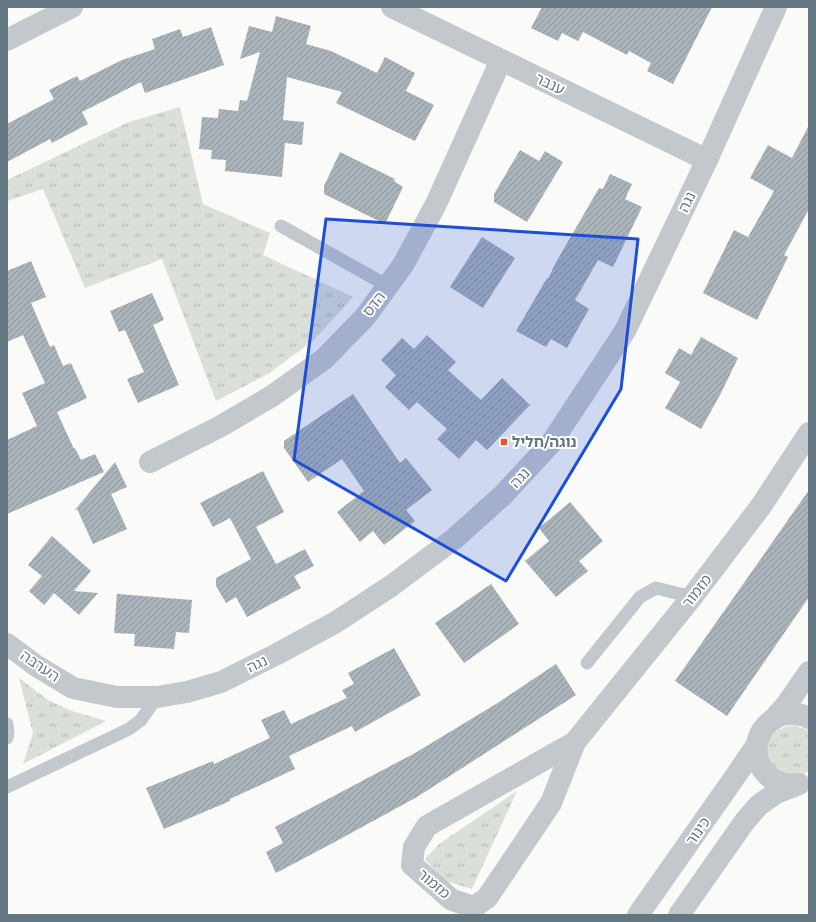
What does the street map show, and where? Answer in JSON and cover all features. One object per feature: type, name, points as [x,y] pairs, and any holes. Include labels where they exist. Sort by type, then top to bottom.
[{"type":"street","points":[[7,40],[72,7]]},
{"type":"street","name":"ענבר","points":[[392,7],[707,160]]},
{"type":"street","name":"נגה","points":[[73,688],[117,697],[157,697],[187,692],[221,682],[336,622],[391,586],[454,540],[503,495],[552,442],[625,330],[707,160],[776,7]]},
{"type":"street","name":"הדס","points":[[150,462],[221,426],[272,396],[324,359],[365,317],[403,265],[436,204],[501,60]]},
{"type":"street","name":"מזמור","points":[[574,742],[427,826],[414,847],[412,865],[452,900],[474,907],[487,898],[551,803],[574,742],[692,597],[761,506],[809,433]]},
{"type":"street","name":"הערבה","points":[[7,644],[35,665],[73,688]]},
{"type":"street","points":[[774,719],[787,704],[809,672]]},
{"type":"street","points":[[774,719],[784,714],[795,714],[809,718]]},
{"type":"street","name":"כינור","points":[[638,915],[739,772],[756,746],[759,735],[765,726],[774,719]]},
{"type":"street","points":[[756,746],[756,756],[758,762],[760,767],[767,775],[776,782],[786,785],[803,783]]},
{"type":"street","points":[[679,915],[745,821],[759,805],[776,793],[803,783]]},
{"type":"lane","points":[[281,226],[388,286]]},
{"type":"lane","points":[[587,663],[640,597],[656,588],[692,597]]},
{"type":"lane","points":[[7,787],[129,729],[141,720],[157,697]]},
{"type":"lane","points":[[7,724],[7,738]]},
{"type":"highlighted area","points":[[326,219],[638,239],[621,389],[506,581],[294,460]]},
{"type":"green space","points":[[180,107],[203,204],[270,233],[263,255],[353,297],[314,340],[268,374],[216,401],[162,259],[85,288],[43,189],[7,201],[7,180],[129,122]]},
{"type":"green space","points":[[19,678],[48,700],[72,711],[106,721],[23,764],[33,733]]},
{"type":"green space","points":[[788,726],[799,727],[809,731],[809,771],[803,775],[792,777],[788,776],[769,763],[767,749],[769,739],[778,731]]},
{"type":"green space","points":[[517,791],[472,889],[442,880],[425,859],[439,844]]},
{"type":"building","points":[[542,7],[712,7],[673,84],[647,71],[651,63],[629,51],[627,55],[583,32],[578,41],[562,33],[558,41],[531,28]]},
{"type":"building","points":[[276,16],[311,26],[306,44],[331,51],[377,73],[385,57],[415,73],[406,91],[434,105],[415,141],[336,103],[342,92],[287,77],[283,120],[304,122],[302,145],[285,143],[282,177],[225,171],[226,160],[211,159],[212,150],[199,149],[202,117],[218,118],[219,109],[238,111],[240,100],[247,101],[260,52],[240,59],[249,26],[272,32]]},
{"type":"building","points":[[211,27],[224,65],[145,93],[141,82],[82,112],[88,124],[52,143],[50,139],[7,162],[7,124],[54,99],[49,90],[77,76],[80,81],[122,60],[155,49],[152,39],[180,29],[183,37]]},
{"type":"building","points":[[809,125],[809,209],[784,255],[788,257],[757,320],[703,293],[734,230],[748,237],[774,191],[750,178],[768,145],[792,158]]},
{"type":"building","points":[[520,150],[539,161],[545,151],[563,162],[527,222],[494,202],[494,194]]},
{"type":"building","points":[[340,152],[395,179],[394,181],[403,187],[385,224],[324,194],[324,186]]},
{"type":"building","points":[[610,174],[632,184],[625,199],[642,207],[613,267],[598,260],[575,300],[589,309],[567,348],[551,339],[546,347],[516,331],[547,278],[548,279],[555,264],[599,188],[603,189]]},
{"type":"building","points":[[482,237],[515,258],[483,308],[450,287]]},
{"type":"building","points":[[31,261],[46,297],[31,303],[50,347],[54,345],[63,366],[71,363],[87,398],[57,412],[74,449],[75,448],[81,460],[95,454],[104,472],[7,514],[7,440],[37,426],[22,393],[45,383],[23,335],[7,342],[7,271]]},
{"type":"building","points":[[152,293],[164,320],[153,325],[179,385],[138,403],[127,379],[144,372],[125,330],[119,332],[110,311]]},
{"type":"building","points":[[427,335],[456,362],[448,370],[481,400],[502,378],[530,405],[487,450],[476,440],[459,459],[437,439],[447,429],[417,402],[409,410],[385,387],[396,375],[381,360],[402,338],[414,349]]},
{"type":"building","points":[[701,337],[738,358],[701,429],[665,408],[680,382],[665,373],[679,348],[691,355]]},
{"type":"building","points":[[353,394],[400,463],[406,458],[432,490],[406,510],[415,521],[384,545],[373,531],[360,542],[337,512],[364,491],[342,459],[308,482],[284,448],[284,441]]},
{"type":"building","points":[[115,462],[127,487],[111,494],[127,529],[93,544],[77,509],[74,511]]},
{"type":"building","points":[[263,471],[284,512],[256,527],[276,564],[305,549],[314,566],[294,576],[301,588],[247,617],[236,597],[226,603],[216,586],[216,578],[251,559],[230,518],[213,527],[200,503]]},
{"type":"building","points":[[809,490],[809,597],[727,716],[675,681]]},
{"type":"building","points":[[570,502],[603,541],[579,561],[588,571],[556,597],[525,561],[549,541],[539,528]]},
{"type":"building","points":[[52,536],[91,571],[74,591],[98,593],[79,615],[54,593],[44,605],[29,591],[42,576],[28,565]]},
{"type":"building","points":[[491,584],[519,624],[464,663],[435,623]]},
{"type":"building","points":[[117,593],[192,600],[189,633],[176,632],[174,649],[134,646],[135,634],[114,633]]},
{"type":"building","points":[[394,648],[421,695],[355,732],[352,726],[289,756],[295,769],[230,799],[230,801],[164,829],[146,788],[213,761],[214,764],[270,738],[261,720],[284,710],[291,724],[347,698],[342,690],[354,684],[348,673]]},
{"type":"building","points":[[556,664],[576,695],[417,797],[276,873],[266,852],[283,843],[275,827],[415,753],[496,704]]},
{"type":"place","name":"נוגה/חליל","points":[[504,442]]}]
